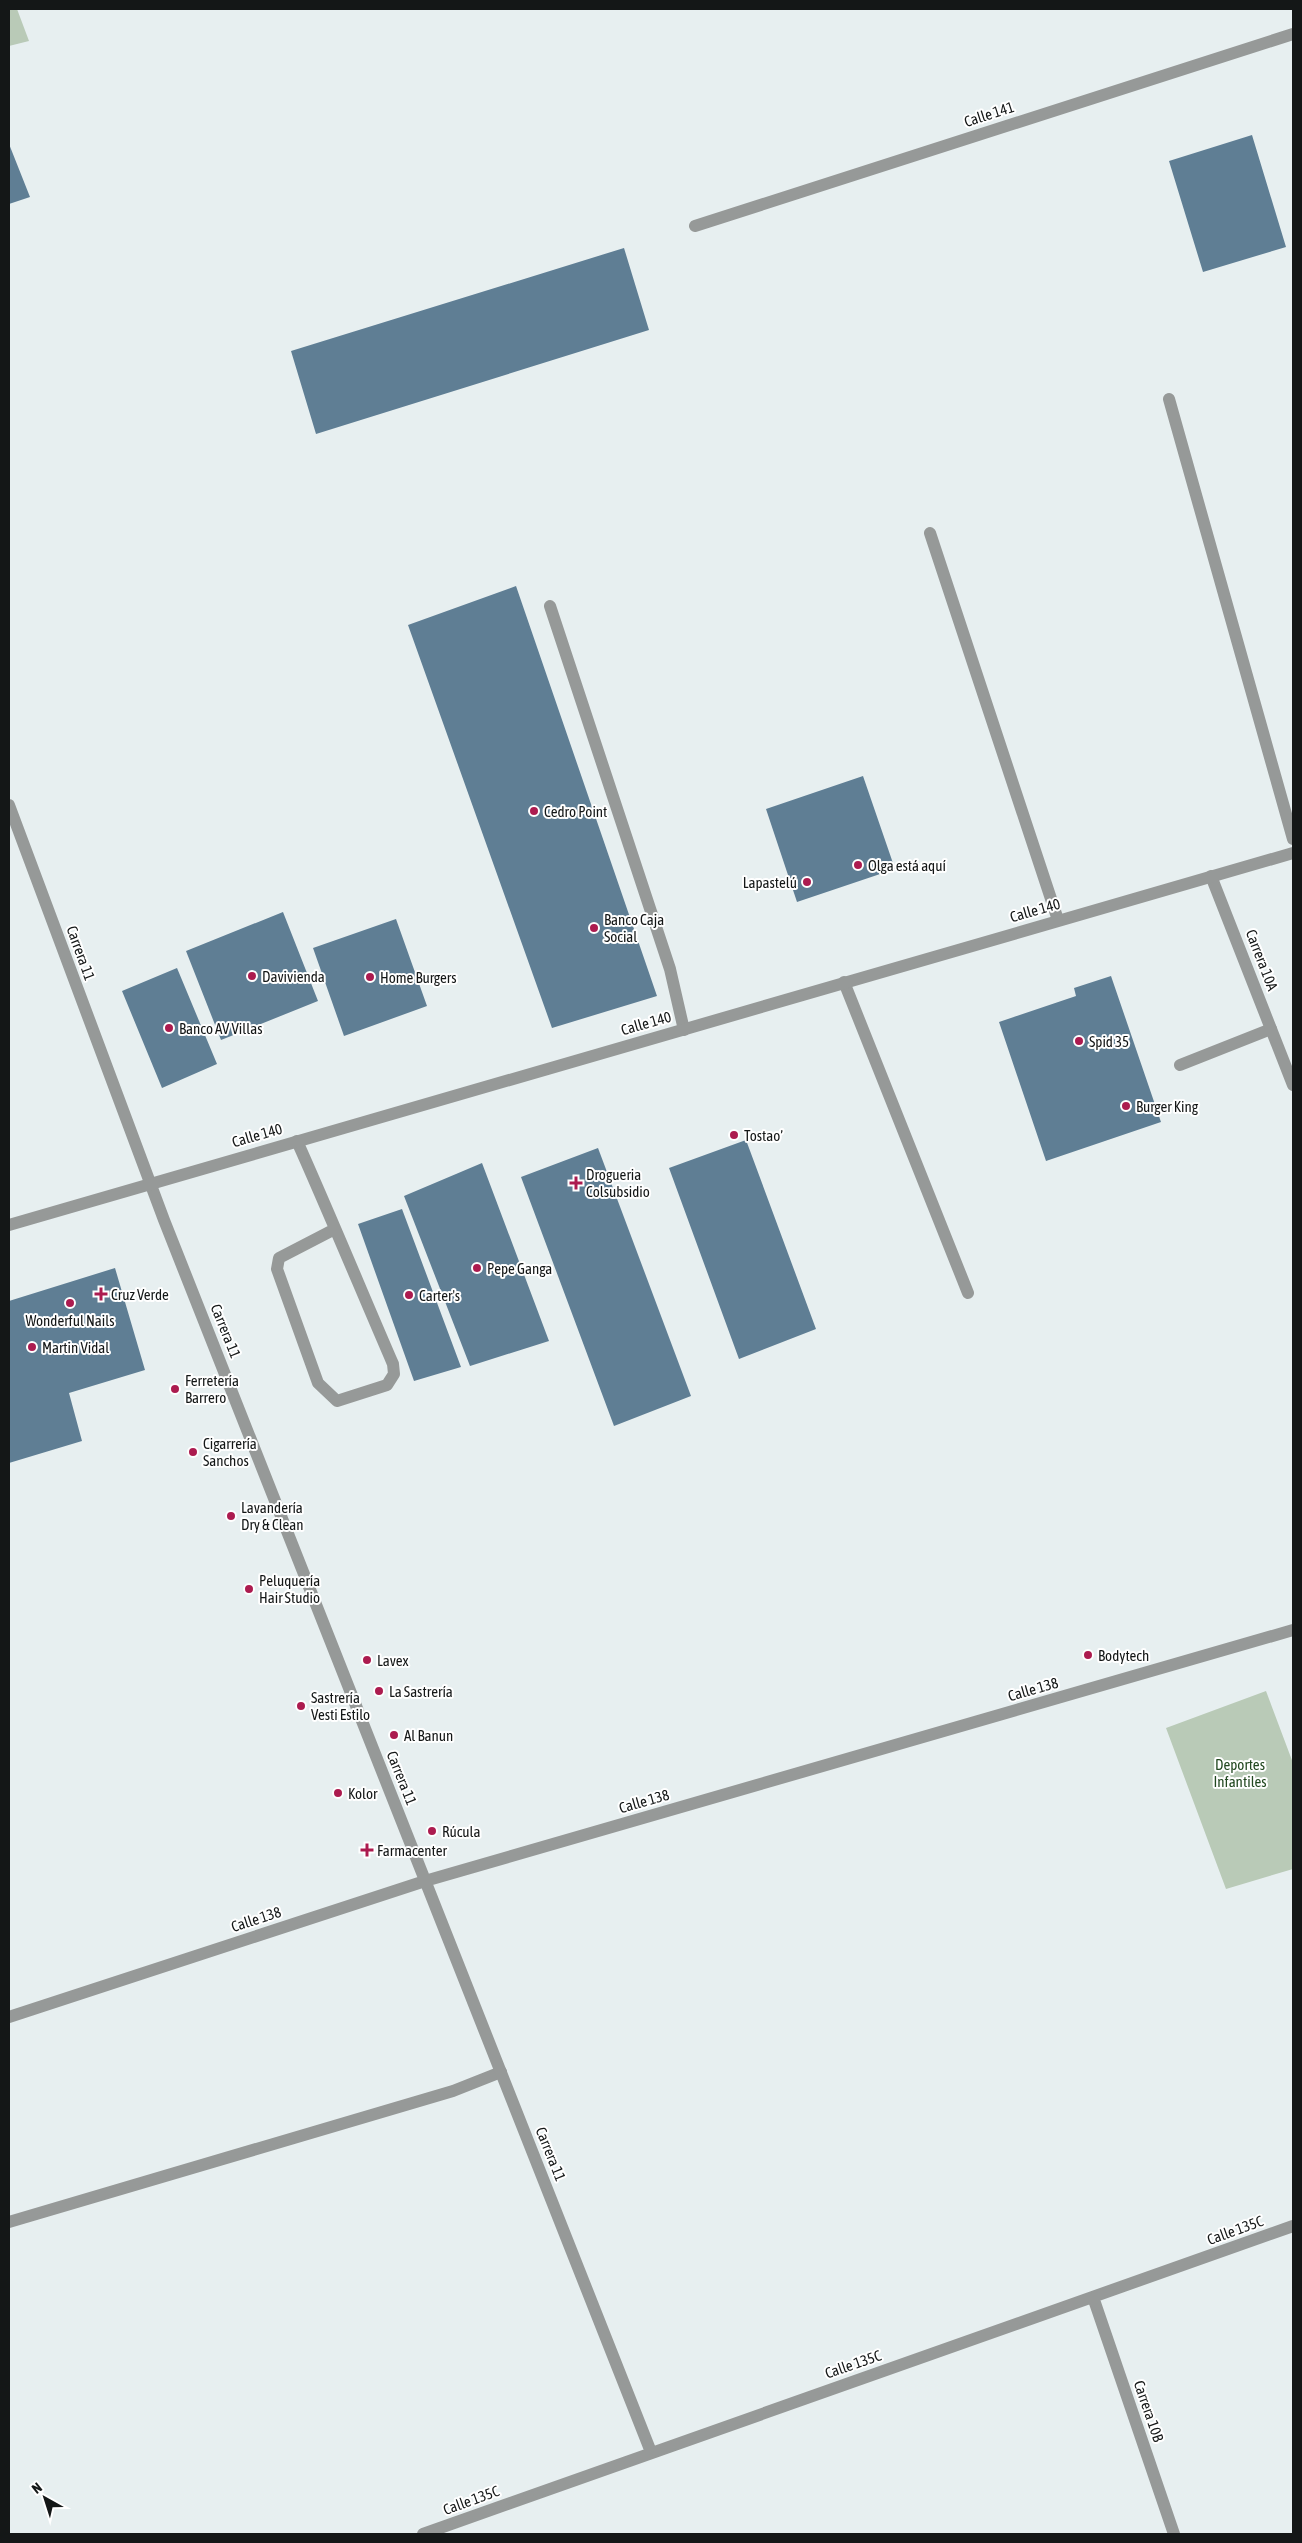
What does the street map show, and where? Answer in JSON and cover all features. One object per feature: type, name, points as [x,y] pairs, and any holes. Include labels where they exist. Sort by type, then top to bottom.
[{"type":"street","name":"Calle 141","points":[[695,226],[1293,34]]},
{"type":"street","points":[[1169,399],[1293,839]]},
{"type":"street","points":[[930,533],[1058,920]]},
{"type":"street","points":[[550,606],[670,969],[684,1030]]},
{"type":"street","name":"Carrera 11","points":[[9,805],[150,1183],[651,2452]]},
{"type":"street","name":"Calle 140","points":[[9,1225],[1293,853]]},
{"type":"street","name":"Carrera 10A","points":[[1211,876],[1293,1085]]},
{"type":"street","points":[[844,982],[968,1293]]},
{"type":"street","points":[[1180,1065],[1271,1029]]},
{"type":"street","points":[[297,1141],[335,1229],[393,1364],[394,1374],[387,1385],[337,1401],[318,1383],[277,1269],[279,1258],[335,1229]]},
{"type":"street","name":"Calle 138","points":[[9,2017],[425,1881],[1293,1630]]},
{"type":"street","points":[[9,2222],[444,2093],[501,2072]]},
{"type":"street","name":"Calle 135C","points":[[423,2534],[1293,2226]]},
{"type":"street","name":"Carrera 10B","points":[[1093,2298],[1174,2534]]},
{"type":"green space","points":[[9,9],[17,9],[29,41],[9,46]]},
{"type":"green space","name":"Deportes Infantiles","points":[[1266,1691],[1293,1763],[1293,1869],[1226,1889],[1166,1728]]},
{"type":"building","points":[[1252,135],[1286,247],[1203,272],[1169,161]]},
{"type":"building","points":[[9,144],[30,197],[9,204]]},
{"type":"building","points":[[624,248],[649,330],[316,434],[291,351]]},
{"type":"building","name":"Cedro Point","points":[[516,586],[657,996],[552,1028],[408,625]]},
{"type":"building","points":[[863,776],[895,869],[797,902],[766,809]]},
{"type":"building","name":"Davivienda","points":[[283,912],[318,1001],[221,1040],[186,951]]},
{"type":"building","name":"Home Burgers","points":[[396,919],[427,1006],[344,1036],[313,948]]},
{"type":"building","name":"Banco AV Villas","points":[[177,968],[217,1064],[162,1088],[122,991]]},
{"type":"building","points":[[1111,976],[1161,1122],[1046,1161],[999,1022],[1076,996],[1074,988]]},
{"type":"building","points":[[746,1140],[816,1329],[739,1359],[669,1168]]},
{"type":"building","points":[[598,1148],[691,1396],[614,1426],[521,1177]]},
{"type":"building","name":"Pepe Ganga","points":[[482,1163],[549,1341],[470,1366],[404,1196]]},
{"type":"building","name":"Carter's","points":[[402,1209],[461,1367],[414,1381],[358,1224]]},
{"type":"building","points":[[115,1268],[145,1370],[69,1393],[82,1441],[9,1463],[9,1301]]},
{"type":"place","name":"Cedro Point","points":[[534,811]]},
{"type":"place","name":"Olga está aquí","points":[[858,865]]},
{"type":"place","name":"Lapastelú","points":[[807,882]]},
{"type":"place","name":"Banco Caja Social","points":[[594,928]]},
{"type":"place","name":"Davivienda","points":[[252,976]]},
{"type":"place","name":"Home Burgers","points":[[370,977]]},
{"type":"place","name":"Banco AV Villas","points":[[169,1028]]},
{"type":"place","name":"Spid 35","points":[[1079,1041]]},
{"type":"place","name":"Burger King","points":[[1126,1106]]},
{"type":"place","name":"Tostao’","points":[[734,1135]]},
{"type":"place","name":"Drogueria Colsubsidio","points":[[576,1183]]},
{"type":"place","name":"Pepe Ganga","points":[[477,1268]]},
{"type":"place","name":"Cruz Verde","points":[[101,1294]]},
{"type":"place","name":"Carter's","points":[[409,1295]]},
{"type":"place","name":"Wonderful Nails","points":[[70,1303]]},
{"type":"place","name":"Martin Vidal","points":[[32,1347]]},
{"type":"place","name":"Ferretería Barrero","points":[[175,1389]]},
{"type":"place","name":"Cigarrería Sanchos","points":[[193,1452]]},
{"type":"place","name":"Lavandería Dry & Clean","points":[[231,1516]]},
{"type":"place","name":"Peluquería Hair Studio","points":[[249,1589]]},
{"type":"place","name":"Bodytech","points":[[1088,1655]]},
{"type":"place","name":"Lavex","points":[[367,1660]]},
{"type":"place","name":"La Sastrería","points":[[379,1691]]},
{"type":"place","name":"Sastrería Vesti Estilo","points":[[301,1706]]},
{"type":"place","name":"Al Banun","points":[[394,1735]]},
{"type":"place","name":"Kolor","points":[[338,1793]]},
{"type":"place","name":"Rúcula","points":[[432,1831]]},
{"type":"place","name":"Farmacenter","points":[[367,1850]]}]
